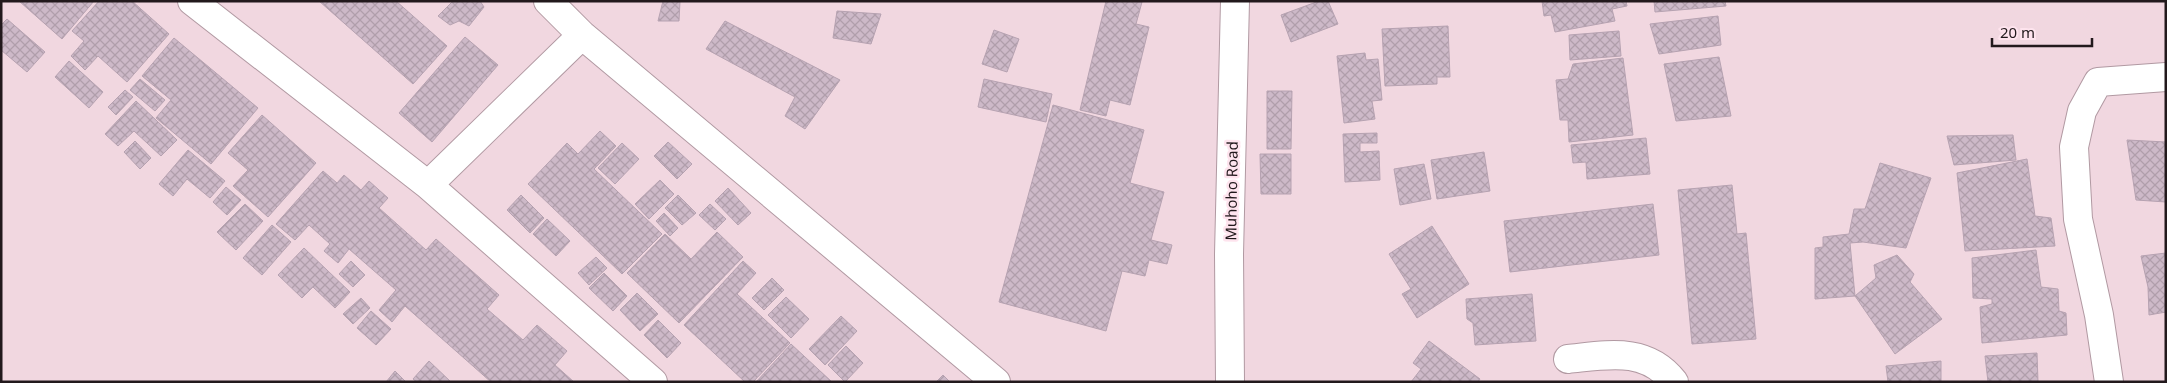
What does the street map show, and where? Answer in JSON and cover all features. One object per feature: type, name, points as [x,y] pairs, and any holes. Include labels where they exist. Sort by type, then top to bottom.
[{"type":"street","points":[[192,1],[428,185],[653,382]]},
{"type":"street","points":[[548,1],[582,35],[996,382]]},
{"type":"street","name":"Muhoho Road","points":[[1230,382],[1229,254],[1235,1]]},
{"type":"street","points":[[428,185],[582,35]]},
{"type":"street","points":[[2109,382],[2099,315],[2078,219],[2074,147],[2082,111],[2098,82],[2129,78],[2166,77]]},
{"type":"street","points":[[1568,359],[1621,354],[1645,359],[1667,373],[1674,382]]},
{"type":"building","points":[[19,1],[94,1],[62,39]]},
{"type":"building","points":[[99,1],[132,1],[169,34],[127,82],[98,56],[85,70],[71,56],[84,41],[72,31]]},
{"type":"building","points":[[319,1],[396,1],[447,46],[413,84]]},
{"type":"building","points":[[453,1],[480,1],[484,7],[469,26],[459,21],[450,25],[438,16]]},
{"type":"building","points":[[663,1],[680,1],[679,21],[658,21]]},
{"type":"building","points":[[1106,1],[1142,2],[1136,24],[1149,27],[1130,105],[1110,100],[1106,116],[1080,110]]},
{"type":"building","points":[[1319,1],[1328,1],[1338,24],[1291,42],[1281,15]]},
{"type":"building","points":[[1542,1],[1626,1],[1627,6],[1612,9],[1615,21],[1555,32],[1551,15],[1544,16]]},
{"type":"building","points":[[1654,1],[1725,1],[1726,6],[1655,12]]},
{"type":"building","points":[[837,11],[881,14],[871,44],[833,38]]},
{"type":"building","points":[[1718,16],[1721,45],[1659,54],[1650,24]]},
{"type":"building","points":[[7,19],[45,52],[27,72],[1,50],[1,25]]},
{"type":"building","points":[[725,21],[840,80],[805,129],[785,116],[795,97],[706,49]]},
{"type":"building","points":[[1448,26],[1450,77],[1437,77],[1437,84],[1385,86],[1382,29]]},
{"type":"building","points":[[994,30],[1019,39],[1007,72],[982,64]]},
{"type":"building","points":[[1619,31],[1621,56],[1570,60],[1569,35]]},
{"type":"building","points":[[465,37],[498,65],[432,142],[399,113]]},
{"type":"building","points":[[174,38],[258,108],[211,164],[156,118],[171,100],[142,76]]},
{"type":"building","points":[[1365,53],[1366,60],[1378,59],[1382,100],[1372,101],[1375,119],[1344,123],[1337,56]]},
{"type":"building","points":[[1719,57],[1731,116],[1676,121],[1664,64]]},
{"type":"building","points":[[1623,58],[1633,135],[1569,142],[1568,120],[1560,120],[1556,80],[1568,79],[1573,64]]},
{"type":"building","points":[[69,61],[103,92],[89,108],[55,77]]},
{"type":"building","points":[[140,79],[165,100],[155,111],[130,90]]},
{"type":"building","points":[[984,79],[1052,94],[1046,122],[978,107]]},
{"type":"building","points":[[125,90],[133,97],[116,115],[108,107]]},
{"type":"building","points":[[1267,91],[1292,91],[1291,149],[1267,149]]},
{"type":"building","points":[[136,101],[177,140],[161,156],[134,131],[118,146],[105,134]]},
{"type":"building","points":[[1053,105],[1144,130],[1130,183],[1164,192],[1151,240],[1172,245],[1167,264],[1149,260],[1145,276],[1122,271],[1106,331],[999,302]]},
{"type":"building","points":[[262,115],[316,163],[268,217],[233,186],[248,170],[228,153]]},
{"type":"building","points":[[600,131],[616,146],[594,169],[662,234],[622,274],[528,184],[567,143],[578,154]]},
{"type":"building","points":[[1377,133],[1377,143],[1360,143],[1360,152],[1379,151],[1380,180],[1345,182],[1343,134]]},
{"type":"building","points":[[2013,135],[2016,160],[1954,165],[1947,136]]},
{"type":"building","points":[[1646,138],[1650,174],[1587,179],[1586,162],[1573,163],[1571,145]]},
{"type":"building","points":[[2127,140],[2166,142],[2166,202],[2136,200]]},
{"type":"building","points":[[135,141],[151,158],[140,169],[124,152]]},
{"type":"building","points":[[668,142],[692,164],[677,179],[654,156]]},
{"type":"building","points":[[622,143],[639,159],[615,184],[598,168]]},
{"type":"building","points":[[188,150],[225,181],[210,198],[187,179],[173,196],[159,184]]},
{"type":"building","points":[[1484,152],[1490,191],[1437,199],[1431,160]]},
{"type":"building","points":[[1260,154],[1291,154],[1291,194],[1261,194]]},
{"type":"building","points":[[2027,159],[2035,216],[2051,218],[2055,246],[1965,251],[1957,173]]},
{"type":"building","points":[[1880,163],[1931,178],[1906,248],[1863,242],[1850,243],[1855,296],[1815,299],[1815,248],[1823,247],[1823,237],[1849,234],[1854,209],[1865,209]]},
{"type":"building","points":[[1424,164],[1431,199],[1400,205],[1394,169]]},
{"type":"building","points":[[323,171],[337,183],[344,175],[361,190],[369,181],[388,198],[379,208],[426,250],[436,239],[499,295],[487,309],[523,340],[537,325],[567,351],[555,365],[574,382],[491,382],[405,306],[392,322],[379,310],[396,290],[349,249],[338,263],[324,251],[330,244],[309,225],[295,240],[276,224]]},
{"type":"building","points":[[660,180],[674,194],[649,219],[635,204]]},
{"type":"building","points":[[1732,185],[1737,234],[1746,233],[1756,339],[1692,344],[1678,190]]},
{"type":"building","points":[[226,187],[241,200],[227,215],[213,202]]},
{"type":"building","points":[[728,188],[751,213],[738,225],[715,201]]},
{"type":"building","points":[[521,195],[544,218],[530,233],[507,210]]},
{"type":"building","points":[[678,195],[696,213],[682,225],[665,208]]},
{"type":"building","points":[[245,204],[263,221],[236,250],[217,232]]},
{"type":"building","points":[[710,204],[726,219],[715,230],[699,215]]},
{"type":"building","points":[[1653,204],[1659,255],[1510,272],[1504,221]]},
{"type":"building","points":[[664,213],[678,228],[670,236],[656,221]]},
{"type":"building","points":[[547,219],[570,241],[556,256],[533,234]]},
{"type":"building","points":[[272,225],[291,242],[262,275],[243,258]]},
{"type":"building","points":[[1432,226],[1469,284],[1417,318],[1402,294],[1411,289],[1389,254]]},
{"type":"building","points":[[717,232],[743,257],[679,323],[627,273],[665,234],[691,259]]},
{"type":"building","points":[[304,248],[350,292],[335,308],[313,287],[302,298],[278,275]]},
{"type":"building","points":[[2036,250],[2041,287],[2058,289],[2059,311],[2066,313],[2067,335],[1982,343],[1980,307],[1992,304],[1992,299],[1973,298],[1972,258]]},
{"type":"building","points":[[2166,253],[2166,312],[2149,315],[2148,287],[2141,256]]},
{"type":"building","points":[[1897,255],[1914,274],[1910,282],[1942,319],[1895,354],[1855,296],[1876,278],[1874,265]]},
{"type":"building","points":[[596,257],[607,268],[589,285],[578,273]]},
{"type":"building","points":[[351,261],[365,275],[353,287],[339,274]]},
{"type":"building","points":[[743,261],[756,273],[737,294],[790,343],[753,382],[745,382],[684,325]]},
{"type":"building","points":[[604,273],[627,296],[613,311],[589,288]]},
{"type":"building","points":[[772,278],[784,290],[764,310],[752,298]]},
{"type":"building","points":[[637,293],[658,314],[640,331],[620,310]]},
{"type":"building","points":[[1532,294],[1536,341],[1475,345],[1473,323],[1467,319],[1466,299]]},
{"type":"building","points":[[786,297],[809,319],[791,338],[768,315]]},
{"type":"building","points":[[361,298],[370,308],[353,324],[343,314]]},
{"type":"building","points":[[371,311],[391,329],[376,345],[357,328]]},
{"type":"building","points":[[841,316],[857,331],[825,365],[809,349]]},
{"type":"building","points":[[658,320],[681,343],[667,358],[644,335]]},
{"type":"building","points":[[1429,341],[1480,379],[1478,382],[1411,382],[1421,369],[1413,363]]},
{"type":"building","points":[[791,344],[832,382],[756,382]]},
{"type":"building","points":[[846,346],[863,363],[845,382],[828,365]]},
{"type":"building","points":[[2037,353],[2038,382],[1988,382],[1985,356]]},
{"type":"building","points":[[429,361],[451,382],[417,382],[413,379]]},
{"type":"building","points":[[1941,361],[1941,382],[1888,382],[1886,366]]},
{"type":"building","points":[[395,371],[406,382],[386,382]]},
{"type":"building","points":[[943,375],[950,382],[936,382]]}]
